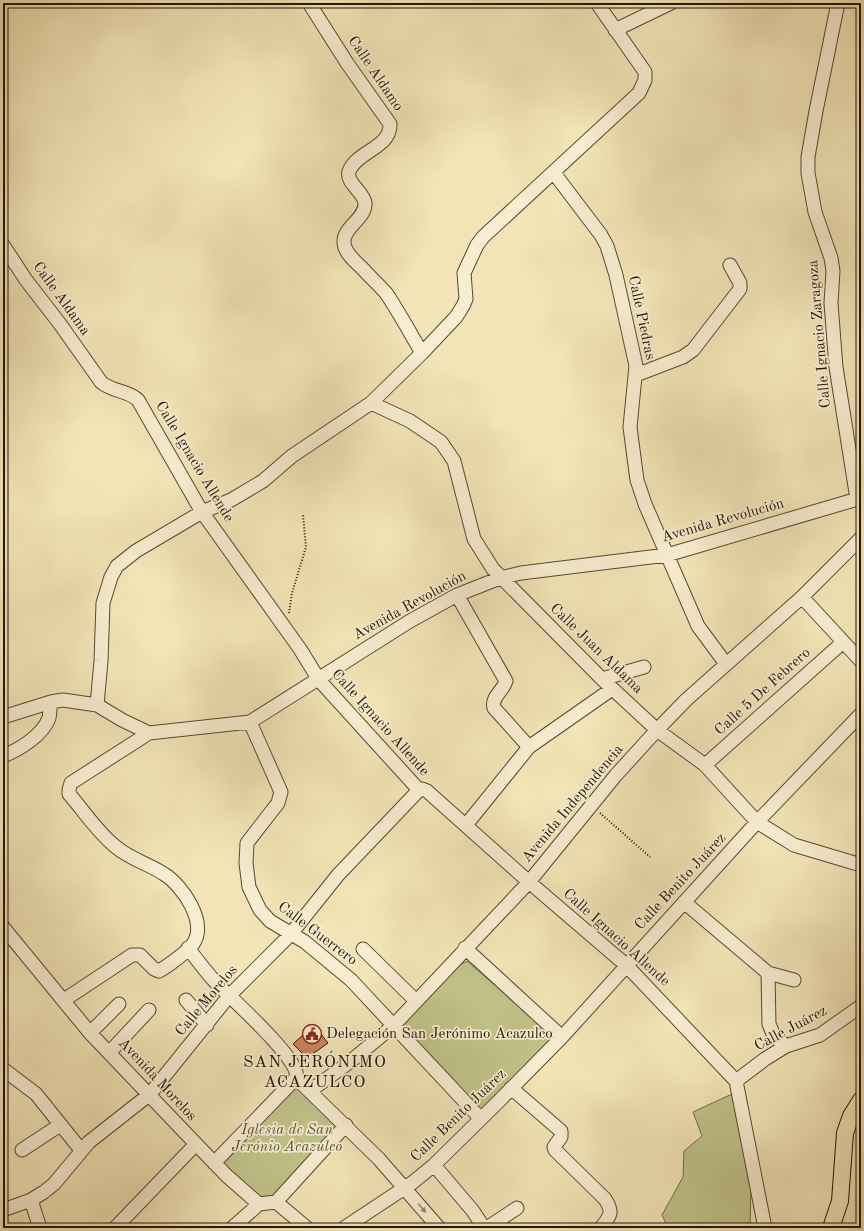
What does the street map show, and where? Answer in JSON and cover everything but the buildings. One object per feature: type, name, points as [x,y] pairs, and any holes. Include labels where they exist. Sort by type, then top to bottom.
[{"type":"main road","points":[[831,1228],[840,1201],[845,1133],[851,1116],[861,1100]]},
{"type":"street","name":"Calle Aldamo","points":[[309,3],[347,64],[390,124],[390,129],[385,140],[357,160],[349,170],[349,177],[363,198],[365,204],[364,210],[346,234],[343,244],[348,254],[385,292],[422,353]]},
{"type":"street","points":[[97,705],[101,661],[103,603],[111,577],[117,566],[136,551],[202,512],[231,500],[263,481],[292,456],[371,403],[456,317],[465,302],[464,273],[478,245],[497,223],[554,173],[639,93],[645,80],[645,72],[597,3]]},
{"type":"street","points":[[615,30],[671,3]]},
{"type":"street","name":"Calle Ignacio Zaragoza","points":[[838,3],[808,157],[808,185],[815,212],[831,258],[833,271],[831,303],[836,367],[859,499]]},
{"type":"street","name":"Calle Piedras","points":[[554,173],[601,235],[607,246],[616,275],[636,375],[630,427],[637,480],[645,504],[698,626],[726,664]]},
{"type":"street","name":"Calle Aldama","points":[[3,245],[26,280],[60,324],[93,373]]},
{"type":"street","points":[[636,375],[683,357],[702,340],[740,289],[740,283],[730,265]]},
{"type":"street","name":"Calle Ignacio Allende","points":[[93,373],[108,388],[127,393],[138,400],[202,512],[300,649],[319,680],[419,790],[422,789],[427,791],[529,882],[626,965],[736,1081]]},
{"type":"street","name":"Calle Juan Aldama","points":[[371,403],[410,421],[431,434],[449,453],[454,461],[474,539],[500,578],[612,689],[657,730],[705,764],[757,822],[794,845],[861,865]]},
{"type":"street","name":"Avenida Revolución","points":[[188,948],[193,944],[197,928],[187,897],[175,881],[115,847],[69,794],[71,784],[149,732],[250,722],[319,680],[410,621],[457,595],[500,578],[522,573],[667,555],[859,499]]},
{"type":"street","name":"Avenida Independencia","points":[[310,1090],[341,1069],[393,1026],[465,948],[529,882],[616,776],[657,730],[726,664],[802,597],[861,538]]},
{"type":"street","points":[[457,595],[506,681],[504,687],[494,700],[494,708],[529,747]]},
{"type":"street","points":[[802,597],[842,642],[861,660]]},
{"type":"street","name":"Calle 5 De Febrero","points":[[705,764],[842,642]]},
{"type":"street","points":[[602,679],[644,667]]},
{"type":"street","points":[[466,825],[529,747],[612,689]]},
{"type":"street","points":[[3,717],[51,702],[63,700],[97,705],[122,720],[149,732]]},
{"type":"street","points":[[3,756],[11,753],[42,730],[48,718],[51,702]]},
{"type":"street","name":"Calle Benito Juárez","points":[[344,1228],[405,1189],[434,1165],[562,1037],[757,822],[861,714]]},
{"type":"street","name":"Calle Guerrero","points":[[250,722],[281,792],[278,803],[247,843],[246,863],[249,887],[260,910],[270,921],[305,942],[351,980],[480,1118]]},
{"type":"street","name":"Calle Morelos","points":[[3,1210],[31,1200],[54,1184],[81,1150],[150,1094],[229,996],[290,934],[338,875],[419,790]]},
{"type":"street","points":[[684,902],[768,973],[794,980]]},
{"type":"street","name":"Avenida Morelos","points":[[3,927],[90,1033],[150,1094],[214,1163],[259,1204]]},
{"type":"street","points":[[64,1000],[132,955],[140,955],[156,971],[162,969],[188,948],[229,996],[270,1036],[291,1059],[298,1075],[214,1163]]},
{"type":"street","points":[[465,948],[562,1037]]},
{"type":"street","name":"Calle Guerrero","points":[[363,949],[416,1000]]},
{"type":"street","points":[[768,973],[769,1024],[774,1036],[786,1046]]},
{"type":"street","points":[[186,1000],[207,1025]]},
{"type":"street","points":[[90,1033],[119,1004]]},
{"type":"street","name":"Calle Juárez","points":[[736,1081],[765,1059],[786,1046],[820,1035],[861,1006]]},
{"type":"street","points":[[109,1053],[149,1010]]},
{"type":"street","points":[[3,1069],[36,1094],[81,1150]]},
{"type":"street","points":[[296,1078],[346,1126],[439,1228]]},
{"type":"street","points":[[736,1081],[765,1228]]},
{"type":"street","points":[[511,1088],[561,1131],[561,1137],[554,1147],[555,1150],[605,1199],[610,1207],[610,1213],[601,1228]]},
{"type":"street","points":[[22,1150],[60,1125]]},
{"type":"street","points":[[232,1228],[259,1204],[276,1202],[346,1126]]},
{"type":"street","points":[[114,1228],[196,1144]]},
{"type":"street","points":[[434,1165],[486,1228],[517,1208]]},
{"type":"street","points":[[31,1200],[40,1228]]},
{"type":"street","points":[[276,1202],[307,1228]]},
{"type":"path","points":[[289,618],[292,594],[306,547],[303,515]]},
{"type":"path","points":[[591,806],[650,856]]},
{"type":"green space","points":[[467,961],[554,1036],[479,1111],[396,1027],[448,971]]},
{"type":"green space","name":"Iglesia de San Jerónio Acazulco","points":[[295,1082],[344,1124],[274,1198],[261,1197],[220,1167]]},
{"type":"green space","points":[[732,1094],[748,1136],[751,1187],[750,1228],[668,1228],[662,1215],[683,1177],[684,1151],[702,1136],[693,1112]]},
{"type":"waterway","points":[[860,1228],[861,1224]]},
{"type":"place","name":"Delegación San Jerónimo Acazulco","points":[[312,1034]]},
{"type":"district","name":"SAN JERÓNIMO ACAZULCO","points":[[315,1072]]}]
